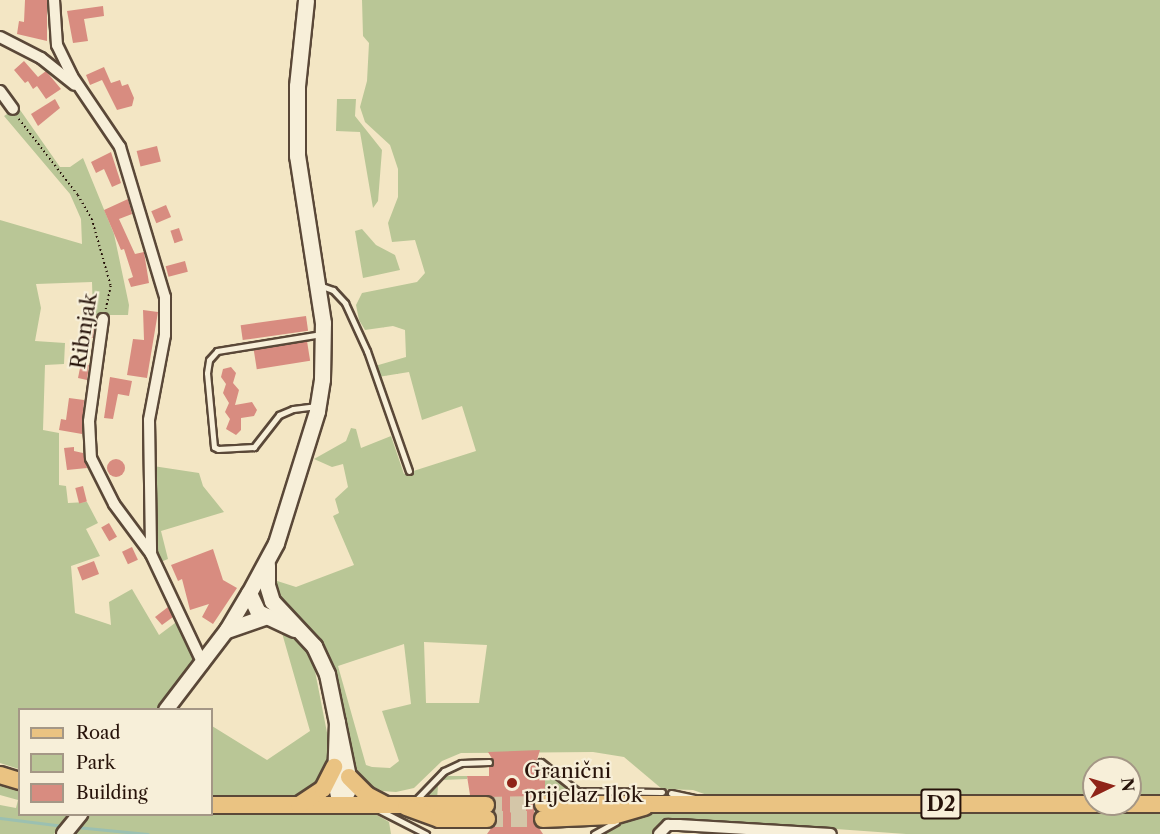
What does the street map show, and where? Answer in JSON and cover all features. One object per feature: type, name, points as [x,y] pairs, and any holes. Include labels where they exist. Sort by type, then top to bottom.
[{"type":"main road","points":[[249,594],[267,563],[318,406],[323,334],[297,156],[297,86],[306,0]]},
{"type":"main road","points":[[267,563],[267,585],[272,601],[306,636],[327,674],[349,777],[349,793],[340,805]]},
{"type":"main road","points":[[249,594],[272,601]]},
{"type":"main road","points":[[249,594],[258,612],[306,636]]},
{"type":"main road","points":[[227,630],[267,616]]},
{"type":"main road","points":[[337,722],[334,767],[340,805]]},
{"type":"main road","points":[[299,805],[323,789],[334,767]]},
{"type":"main road","points":[[0,775],[18,780]]},
{"type":"main road","points":[[213,805],[385,806],[414,803],[487,812],[439,819],[385,806],[367,795],[349,777]]},
{"type":"main road","name":"D2","points":[[658,798],[625,814],[543,812],[658,798],[710,804],[1160,804]]},
{"type":"street","points":[[54,0],[57,45],[82,89],[120,147],[165,297],[165,335],[149,420],[151,554],[203,664]]},
{"type":"street","points":[[0,37],[41,58],[82,89]]},
{"type":"street","points":[[0,91],[13,109]]},
{"type":"street","name":"Ribnjak","points":[[103,319],[87,446],[114,504],[151,554]]},
{"type":"street","points":[[168,708],[203,664],[249,594]]},
{"type":"street","points":[[65,832],[78,817]]},
{"type":"street","points":[[659,834],[668,825],[679,825],[831,834]]},
{"type":"lane","points":[[317,285],[333,290],[345,303],[367,351],[409,471]]},
{"type":"lane","points":[[318,406],[293,409],[279,415],[254,447],[218,449],[214,447],[207,373],[209,360],[217,351],[323,334]]},
{"type":"lane","points":[[414,803],[444,771],[461,763],[489,762]]},
{"type":"lane","points":[[541,762],[577,791],[658,798]]},
{"type":"lane","points":[[671,793],[710,804]]},
{"type":"lane","points":[[385,806],[426,834]]},
{"type":"lane","points":[[594,834],[625,814]]},
{"type":"path","name":"Ribnjak","points":[[13,109],[92,219],[111,286],[103,319]]},
{"type":"green space","points":[[362,0],[1160,0],[1160,799],[1142,799],[1142,756],[1082,756],[1082,799],[710,796],[693,790],[662,789],[624,757],[593,752],[461,753],[442,761],[414,788],[396,792],[382,791],[362,781],[351,759],[332,683],[277,598],[271,579],[296,587],[354,565],[333,516],[339,513],[335,499],[348,487],[343,464],[332,467],[314,459],[346,441],[351,428],[356,429],[361,448],[391,436],[404,474],[476,451],[462,406],[422,420],[409,372],[378,377],[375,366],[406,357],[405,330],[393,326],[365,330],[359,320],[356,305],[362,293],[417,282],[425,273],[415,240],[392,242],[388,223],[398,197],[398,169],[390,145],[365,122],[360,107],[367,81],[369,43],[363,36]],"holes":[[[424,642],[487,645],[479,703],[426,703]],[[404,644],[411,704],[382,711],[399,761],[390,768],[366,765],[338,666]]]},
{"type":"green space","points":[[337,99],[356,99],[355,116],[382,150],[378,201],[373,208],[360,132],[336,131]]},
{"type":"green space","points":[[18,107],[60,167],[70,167],[83,158],[114,234],[129,305],[128,315],[93,315],[92,282],[36,284],[41,308],[35,341],[65,343],[64,364],[45,365],[43,430],[59,433],[59,485],[66,486],[68,503],[87,502],[98,523],[86,529],[100,556],[71,566],[75,613],[111,625],[109,602],[132,589],[159,635],[179,620],[197,658],[161,708],[18,708],[18,769],[0,763],[0,220],[82,244],[81,219],[70,194],[4,116]]},
{"type":"green space","points":[[362,229],[376,245],[395,255],[400,270],[363,278],[355,231]]},
{"type":"green space","points":[[153,466],[199,473],[203,486],[224,512],[161,531],[168,559],[158,563]]},
{"type":"green space","points":[[280,626],[293,633],[308,649],[314,666],[330,748],[327,777],[307,795],[213,799],[213,727],[267,760],[310,731]]},
{"type":"green space","points":[[545,775],[551,775],[576,798],[563,798],[559,791],[545,791]]},
{"type":"green space","points":[[444,776],[467,776],[467,779],[443,780],[438,786],[437,799],[425,797]]},
{"type":"green space","points":[[0,784],[18,790],[18,800],[0,795]]},
{"type":"green space","points":[[18,800],[18,816],[70,816],[54,834],[0,834],[0,805],[16,808]]},
{"type":"green space","points":[[655,809],[1082,813],[1082,816],[1160,814],[1160,834],[906,834],[753,823],[668,822],[656,834],[604,834],[637,813]]},
{"type":"green space","points":[[375,814],[389,822],[391,834],[71,834],[86,816]]},
{"type":"building","points":[[25,0],[47,0],[47,41],[17,34],[19,21],[24,22]]},
{"type":"building","points":[[103,6],[104,16],[84,19],[88,41],[73,43],[67,11]]},
{"type":"building","points":[[24,61],[38,77],[46,71],[61,89],[46,99],[37,86],[33,89],[28,81],[25,83],[14,70]]},
{"type":"building","points":[[104,67],[111,83],[120,80],[122,86],[128,84],[134,98],[132,106],[117,110],[102,80],[90,85],[86,75]]},
{"type":"building","points":[[55,99],[60,108],[38,126],[31,114]]},
{"type":"building","points":[[157,146],[161,162],[140,167],[137,151]]},
{"type":"building","points":[[111,152],[121,183],[112,187],[104,169],[96,173],[91,162]]},
{"type":"building","points":[[128,199],[132,214],[119,219],[135,254],[144,252],[149,283],[131,287],[128,279],[133,277],[124,249],[121,250],[104,210]]},
{"type":"building","points":[[166,205],[171,217],[156,223],[151,211]]},
{"type":"building","points":[[179,228],[183,240],[174,243],[170,231]]},
{"type":"building","points":[[185,261],[188,272],[169,277],[166,266]]},
{"type":"building","points":[[143,310],[158,312],[147,378],[127,375],[133,339],[144,340]]},
{"type":"building","points":[[306,316],[308,331],[243,340],[241,325]]},
{"type":"building","points":[[83,318],[95,319],[93,338],[85,337]]},
{"type":"building","points":[[307,341],[310,361],[257,369],[254,349]]},
{"type":"building","points":[[81,363],[89,365],[87,380],[78,378]]},
{"type":"building","points":[[231,367],[236,373],[233,383],[239,390],[235,405],[252,402],[257,410],[254,416],[241,418],[241,430],[236,435],[226,429],[230,419],[225,412],[229,403],[223,393],[226,384],[221,377],[223,369]]},
{"type":"building","points":[[110,377],[132,381],[129,396],[118,394],[113,419],[104,418]]},
{"type":"building","points":[[69,398],[84,400],[82,434],[59,430],[61,419],[66,420]]},
{"type":"building","points":[[74,447],[74,451],[83,453],[87,468],[67,470],[64,448]]},
{"type":"building","points":[[116,459],[122,462],[125,468],[122,474],[116,477],[110,474],[107,468],[110,462]]},
{"type":"building","points":[[83,486],[87,502],[79,503],[75,488]]},
{"type":"building","points":[[109,523],[117,537],[109,541],[101,528]]},
{"type":"building","points":[[132,547],[138,560],[128,564],[122,552]]},
{"type":"building","points":[[213,549],[223,580],[237,588],[213,624],[202,617],[209,604],[190,610],[182,579],[178,581],[171,565]]},
{"type":"building","points":[[94,561],[99,574],[82,581],[77,567]]},
{"type":"building","points":[[168,607],[173,617],[162,625],[155,617]]},
{"type":"building","points":[[540,750],[536,763],[545,775],[545,794],[534,799],[536,811],[533,819],[543,834],[487,834],[497,820],[495,800],[487,795],[470,795],[467,776],[489,776],[489,767],[494,762],[488,752]]},
{"type":"waterway","points":[[0,818],[64,826]]},
{"type":"waterway","points":[[76,827],[148,834]]},
{"type":"tunnel","points":[[486,805],[543,804]]},
{"type":"tunnel","points":[[487,819],[543,819]]},
{"type":"place","name":"Granični prijelaz Ilok","points":[[512,783]]}]
